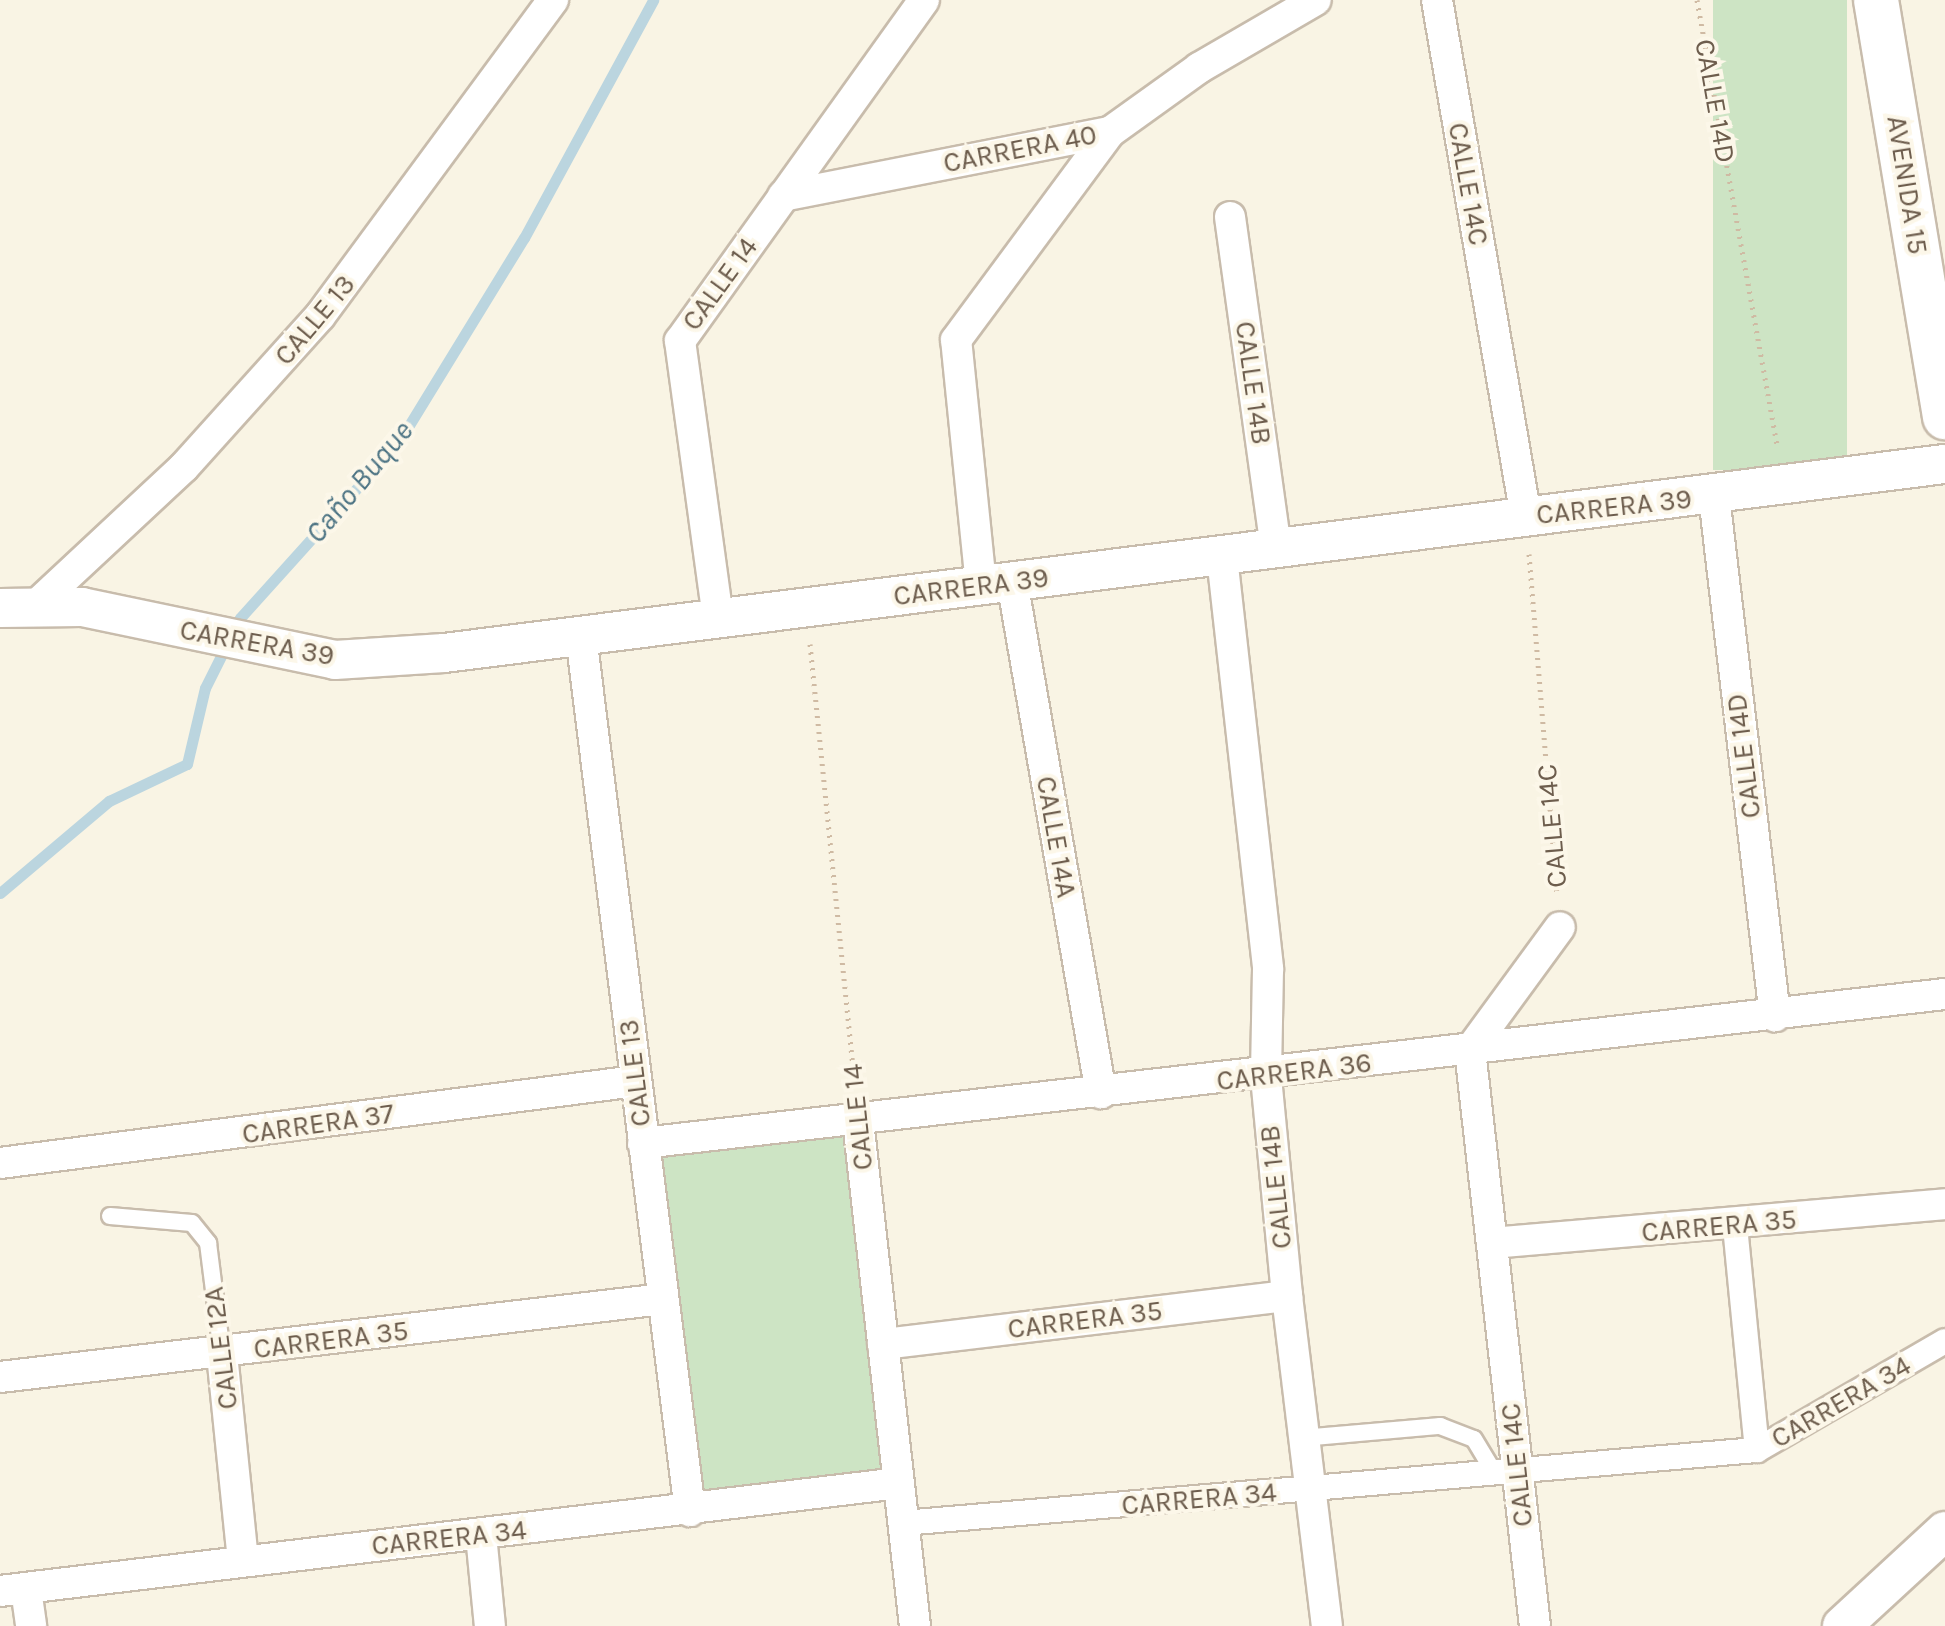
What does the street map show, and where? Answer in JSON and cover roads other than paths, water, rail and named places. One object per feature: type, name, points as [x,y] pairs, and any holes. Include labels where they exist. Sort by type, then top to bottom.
[{"type":"main road","name":"AVENIDA 15","points":[[1876,0],[1945,417]]},
{"type":"street","name":"CALLE 13","points":[[18,606],[184,467],[320,316],[553,0]]},
{"type":"street","name":"CALLE 14","points":[[718,618],[680,341],[924,0]]},
{"type":"street","name":"CARRERA 40","points":[[783,196],[1110,132],[1199,68],[1316,0]]},
{"type":"street","name":"CALLE 14C","points":[[1437,0],[1526,517]]},
{"type":"street","name":"CALLE 14A","points":[[1101,1093],[996,583],[956,340],[1110,132]]},
{"type":"street","name":"CALLE 14B","points":[[1230,217],[1276,548]]},
{"type":"street","name":"CARRERA 39","points":[[18,606],[186,630],[272,650],[335,660],[581,636],[1714,496],[1945,464]]},
{"type":"street","name":"CALLE 14D","points":[[1714,496],[1775,1016]]},
{"type":"street","name":"CALLE 14B","points":[[1222,557],[1268,969],[1266,1077],[1287,1296],[1327,1626]]},
{"type":"street","name":"CALLE 13","points":[[581,636],[690,1511]]},
{"type":"street","name":"CALLE 14C","points":[[1535,1626],[1506,1471],[1492,1243],[1470,1050],[1560,927]]},
{"type":"street","name":"CARRERA 36","points":[[643,1143],[1266,1077],[1945,994]]},
{"type":"street","name":"CARRERA 37","points":[[0,1163],[636,1081]]},
{"type":"street","name":"CALLE 14","points":[[858,1121],[915,1626]]},
{"type":"street","name":"CARRERA 35","points":[[1492,1243],[1735,1226],[1945,1204]]},
{"type":"street","points":[[1735,1226],[1757,1450]]},
{"type":"street","name":"CARRERA 35","points":[[883,1344],[1287,1296]]},
{"type":"street","name":"CARRERA 35","points":[[0,1377],[222,1354],[663,1299]]},
{"type":"street","name":"CARRERA 34","points":[[903,1523],[1757,1450],[1945,1341]]},
{"type":"street","name":"CALLE 12A","points":[[222,1354],[243,1561]]},
{"type":"street","name":"CARRERA 34","points":[[13,1590],[690,1511],[899,1483]]},
{"type":"street","points":[[1842,1626],[1945,1531]]},
{"type":"street","points":[[481,1535],[490,1626]]},
{"type":"street","points":[[13,1590],[31,1626]]},
{"type":"lane","name":"CALLE 12A","points":[[110,1216],[192,1223],[208,1243],[222,1354]]},
{"type":"lane","points":[[1302,1438],[1440,1426],[1474,1439],[1506,1471]]},
{"type":"waterway","name":"Caño Buque","points":[[0,893],[109,801],[187,764],[205,688],[240,618],[400,440],[524,238],[653,0]]}]
